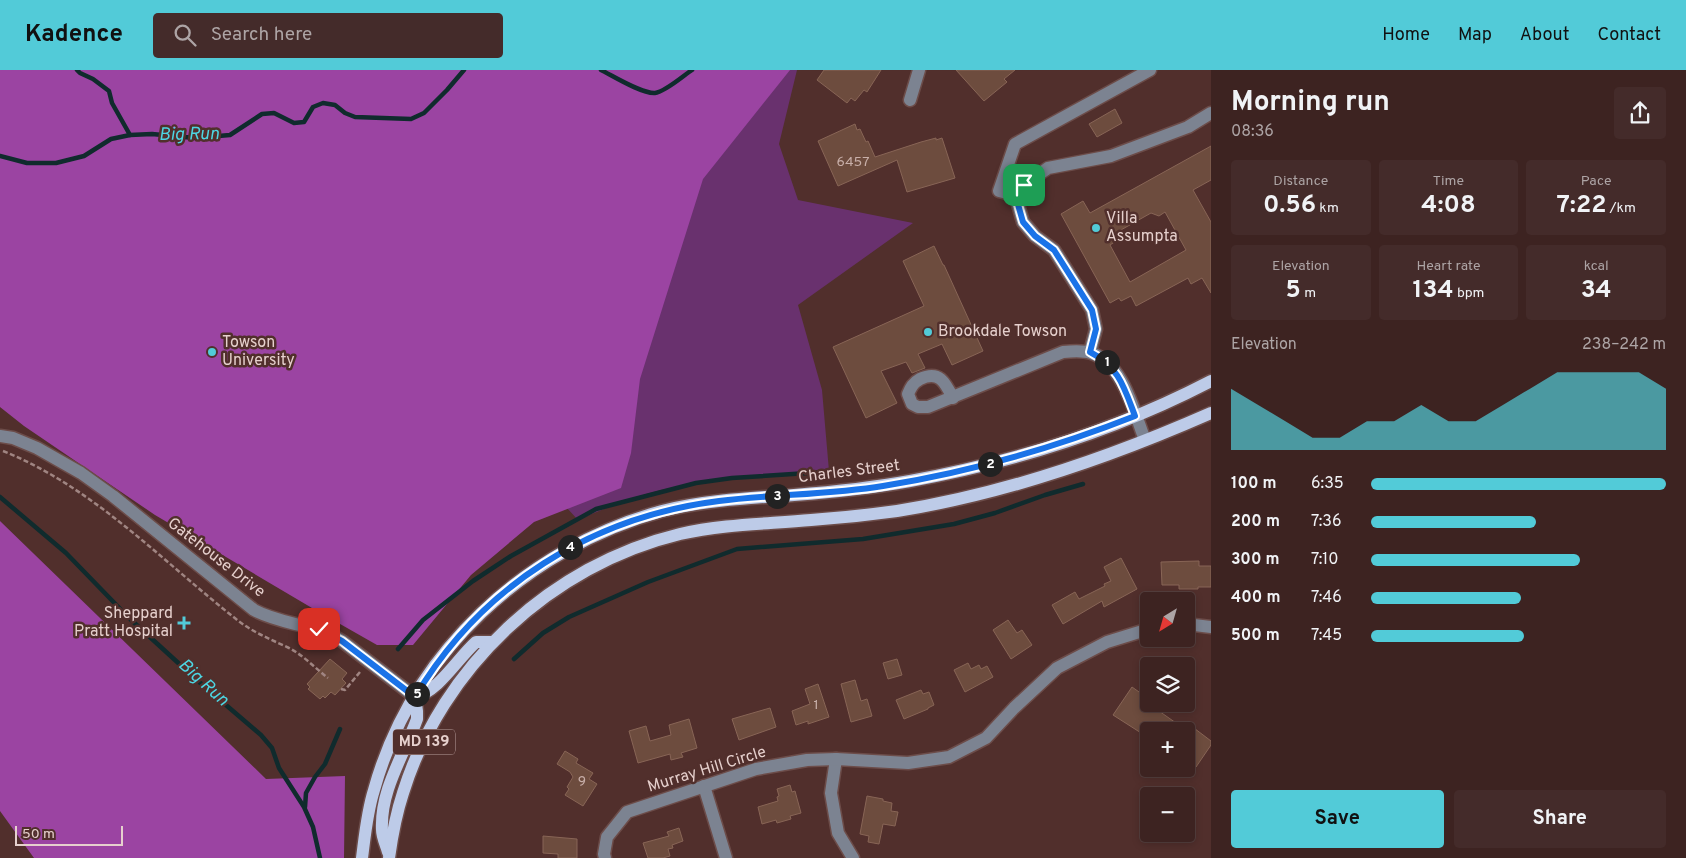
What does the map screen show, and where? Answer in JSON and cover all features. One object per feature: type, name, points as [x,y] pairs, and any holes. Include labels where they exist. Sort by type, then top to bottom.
[{"type":"main road","name":"Charles Street","points":[[362,858],[369,811],[380,771],[396,732],[438,661],[487,606],[507,589],[556,556],[618,526],[663,511],[701,504],[852,490],[942,475],[1005,460],[1064,442],[1135,416],[1211,381]]},
{"type":"main road","name":"MD 139","points":[[389,857],[402,794],[421,746],[450,695],[493,642],[534,605],[567,582],[613,558],[656,541],[703,530],[896,511],[1022,483],[1090,461],[1211,413]]},
{"type":"main road","points":[[389,857],[382,831],[384,811],[392,778],[417,719],[415,697],[425,694],[434,687],[476,642],[493,642]]},
{"type":"street","points":[[910,100],[919,70]]},
{"type":"street","points":[[1019,196],[999,191],[1015,144],[1150,70]]},
{"type":"street","points":[[1090,352],[1096,329],[1092,310],[1054,250],[1035,236],[1023,222],[1017,201],[1024,185],[1048,168],[1110,156],[1188,127],[1211,113]]},
{"type":"street","points":[[953,398],[1063,352],[1076,350],[1090,352],[1106,361],[1119,376],[1145,440]]},
{"type":"street","name":"Gatehouse Drive","points":[[0,436],[13,438],[37,448],[81,473],[113,496],[254,610],[277,620],[319,629],[331,634],[415,697]]},
{"type":"street","points":[[1195,625],[1211,627]]},
{"type":"street","name":"Murray Hill Circle","points":[[605,858],[607,837],[627,812],[756,769],[807,760],[836,759],[908,763],[949,757],[986,738],[1014,708],[1057,668],[1107,642],[1140,632]]},
{"type":"street","points":[[836,759],[831,793],[838,833],[853,858]]},
{"type":"street","points":[[704,786],[726,858]]},
{"type":"path","points":[[0,450],[39,467],[84,496],[153,549],[236,619],[259,634],[290,648],[328,678]]},
{"type":"path","points":[[340,689],[345,690],[369,661]]},
{"type":"shaded area","points":[[0,70],[790,70],[703,179],[640,379],[631,453],[621,488],[534,522],[471,575],[413,645],[377,645],[155,515],[24,426],[0,407]]},
{"type":"shaded area","points":[[294,70],[797,70],[779,144],[798,200],[913,223],[798,305],[822,390],[829,471],[745,477],[661,490],[630,499],[578,520],[377,301]]},
{"type":"shaded area","points":[[0,521],[266,779],[345,776],[344,858],[34,858],[0,811]]},
{"type":"building","points":[[824,70],[881,70],[867,92],[864,90],[855,101],[851,98],[847,103],[817,80]]},
{"type":"building","points":[[956,70],[1015,70],[1004,79],[1007,82],[984,101]]},
{"type":"building","points":[[1115,109],[1122,123],[1097,137],[1089,124]]},
{"type":"building","points":[[855,124],[857,130],[860,129],[866,142],[868,141],[875,157],[921,142],[942,138],[955,178],[907,192],[897,160],[838,186],[818,141]]},
{"type":"building","name":"Villa Assumpta","points":[[1211,146],[1211,180],[1193,190],[1211,222],[1211,293],[1202,278],[1191,284],[1188,278],[1136,306],[1131,296],[1121,301],[1119,298],[1110,303],[1061,214],[1083,201],[1090,213]],"holes":[[[1165,212],[1186,250],[1130,282],[1110,245],[1116,241],[1112,235],[1151,213],[1159,216]]]},
{"type":"building","name":"Brookdale Towson","points":[[934,246],[983,351],[952,365],[942,344],[918,354],[925,368],[912,373],[906,362],[881,371],[897,403],[866,418],[833,347],[924,306],[903,261]]},
{"type":"building","points":[[1121,558],[1137,589],[1104,607],[1102,601],[1063,624],[1052,605],[1075,592],[1079,599],[1105,586],[1104,584],[1111,581],[1104,567]]},
{"type":"building","points":[[1199,561],[1199,566],[1211,566],[1211,587],[1179,589],[1179,585],[1162,585],[1161,562]]},
{"type":"building","points":[[1008,620],[1017,633],[1022,630],[1032,645],[1011,659],[993,630]]},
{"type":"building","points":[[330,659],[347,673],[342,679],[346,683],[335,695],[331,692],[325,698],[323,696],[320,699],[308,689],[310,687],[307,684]]},
{"type":"building","points":[[897,659],[902,675],[888,679],[883,663]]},
{"type":"building","points":[[968,663],[971,669],[979,665],[981,669],[987,666],[993,677],[965,692],[954,670]]},
{"type":"building","points":[[855,680],[861,701],[867,699],[872,716],[851,722],[841,684]]},
{"type":"building","points":[[818,684],[829,717],[808,724],[808,721],[796,725],[792,711],[810,704],[805,689]]},
{"type":"building","points":[[1132,687],[1140,693],[1140,712],[1160,712],[1175,722],[1140,722],[1140,732],[1113,715]]},
{"type":"building","points":[[921,690],[923,694],[929,692],[934,705],[904,719],[896,700]]},
{"type":"building","points":[[770,708],[776,727],[739,740],[732,719]]},
{"type":"building","points":[[689,719],[697,748],[681,753],[683,757],[671,760],[670,754],[638,763],[629,731],[646,726],[650,741],[671,735],[669,725]]},
{"type":"building","points":[[1195,729],[1211,741],[1211,745],[1196,767]]},
{"type":"building","points":[[565,751],[578,759],[576,763],[593,773],[589,779],[597,784],[583,806],[565,795],[573,777],[570,772],[557,764]]},
{"type":"building","points":[[790,785],[792,792],[795,791],[801,813],[790,816],[791,819],[777,823],[776,820],[762,824],[758,807],[778,801],[777,789]]},
{"type":"building","points":[[867,796],[892,803],[891,811],[898,812],[895,826],[883,824],[879,844],[868,842],[869,836],[860,834]]},
{"type":"building","points":[[679,828],[683,841],[672,845],[673,848],[668,849],[670,856],[648,858],[643,843],[669,836],[667,832]]},
{"type":"building","points":[[543,836],[577,839],[577,858],[558,858],[558,854],[543,853]]},
{"type":"waterway","points":[[77,70],[109,91],[112,103],[130,135]]},
{"type":"waterway","name":"Big Run","points":[[0,156],[27,163],[56,163],[84,156],[111,139],[130,135],[152,134],[195,138],[230,135],[262,114],[274,113],[294,123],[304,122],[313,107],[323,103],[335,105],[345,113],[355,117],[411,119],[424,113],[464,70]]},
{"type":"waterway","name":"Big Run","points":[[601,70],[635,88],[649,93],[659,92],[669,87],[692,70]]},
{"type":"waterway","points":[[398,649],[423,620],[473,581],[511,556],[596,509],[696,483],[732,478],[839,471]]},
{"type":"waterway","points":[[514,659],[543,633],[569,617],[648,582],[737,549],[863,539],[954,524],[995,513],[1083,484]]},
{"type":"waterway","name":"Big Run","points":[[0,497],[66,553],[129,618],[261,735],[272,748],[279,768],[304,807],[313,827],[320,858]]},
{"type":"waterway","points":[[305,807],[306,793],[325,764],[340,729]]},
{"type":"place","name":"Villa Assumpta","points":[[1096,228]]},
{"type":"place","name":"Brookdale Towson","points":[[928,332]]},
{"type":"place","name":"Towson University","points":[[212,352]]},
{"type":"place","name":"Sheppard Pratt Hospital","points":[[184,623]]},
{"type":"route","points":[[319,629],[342,641],[415,697],[438,661],[455,640],[487,606],[507,589],[540,565],[574,546],[618,526],[663,511],[692,505],[744,498],[852,490],[942,475],[1005,460],[1064,442],[1135,416],[1119,376],[1110,365],[1090,352],[1096,329],[1092,310],[1054,250],[1035,236],[1023,222],[1017,201],[1024,185]]}]
